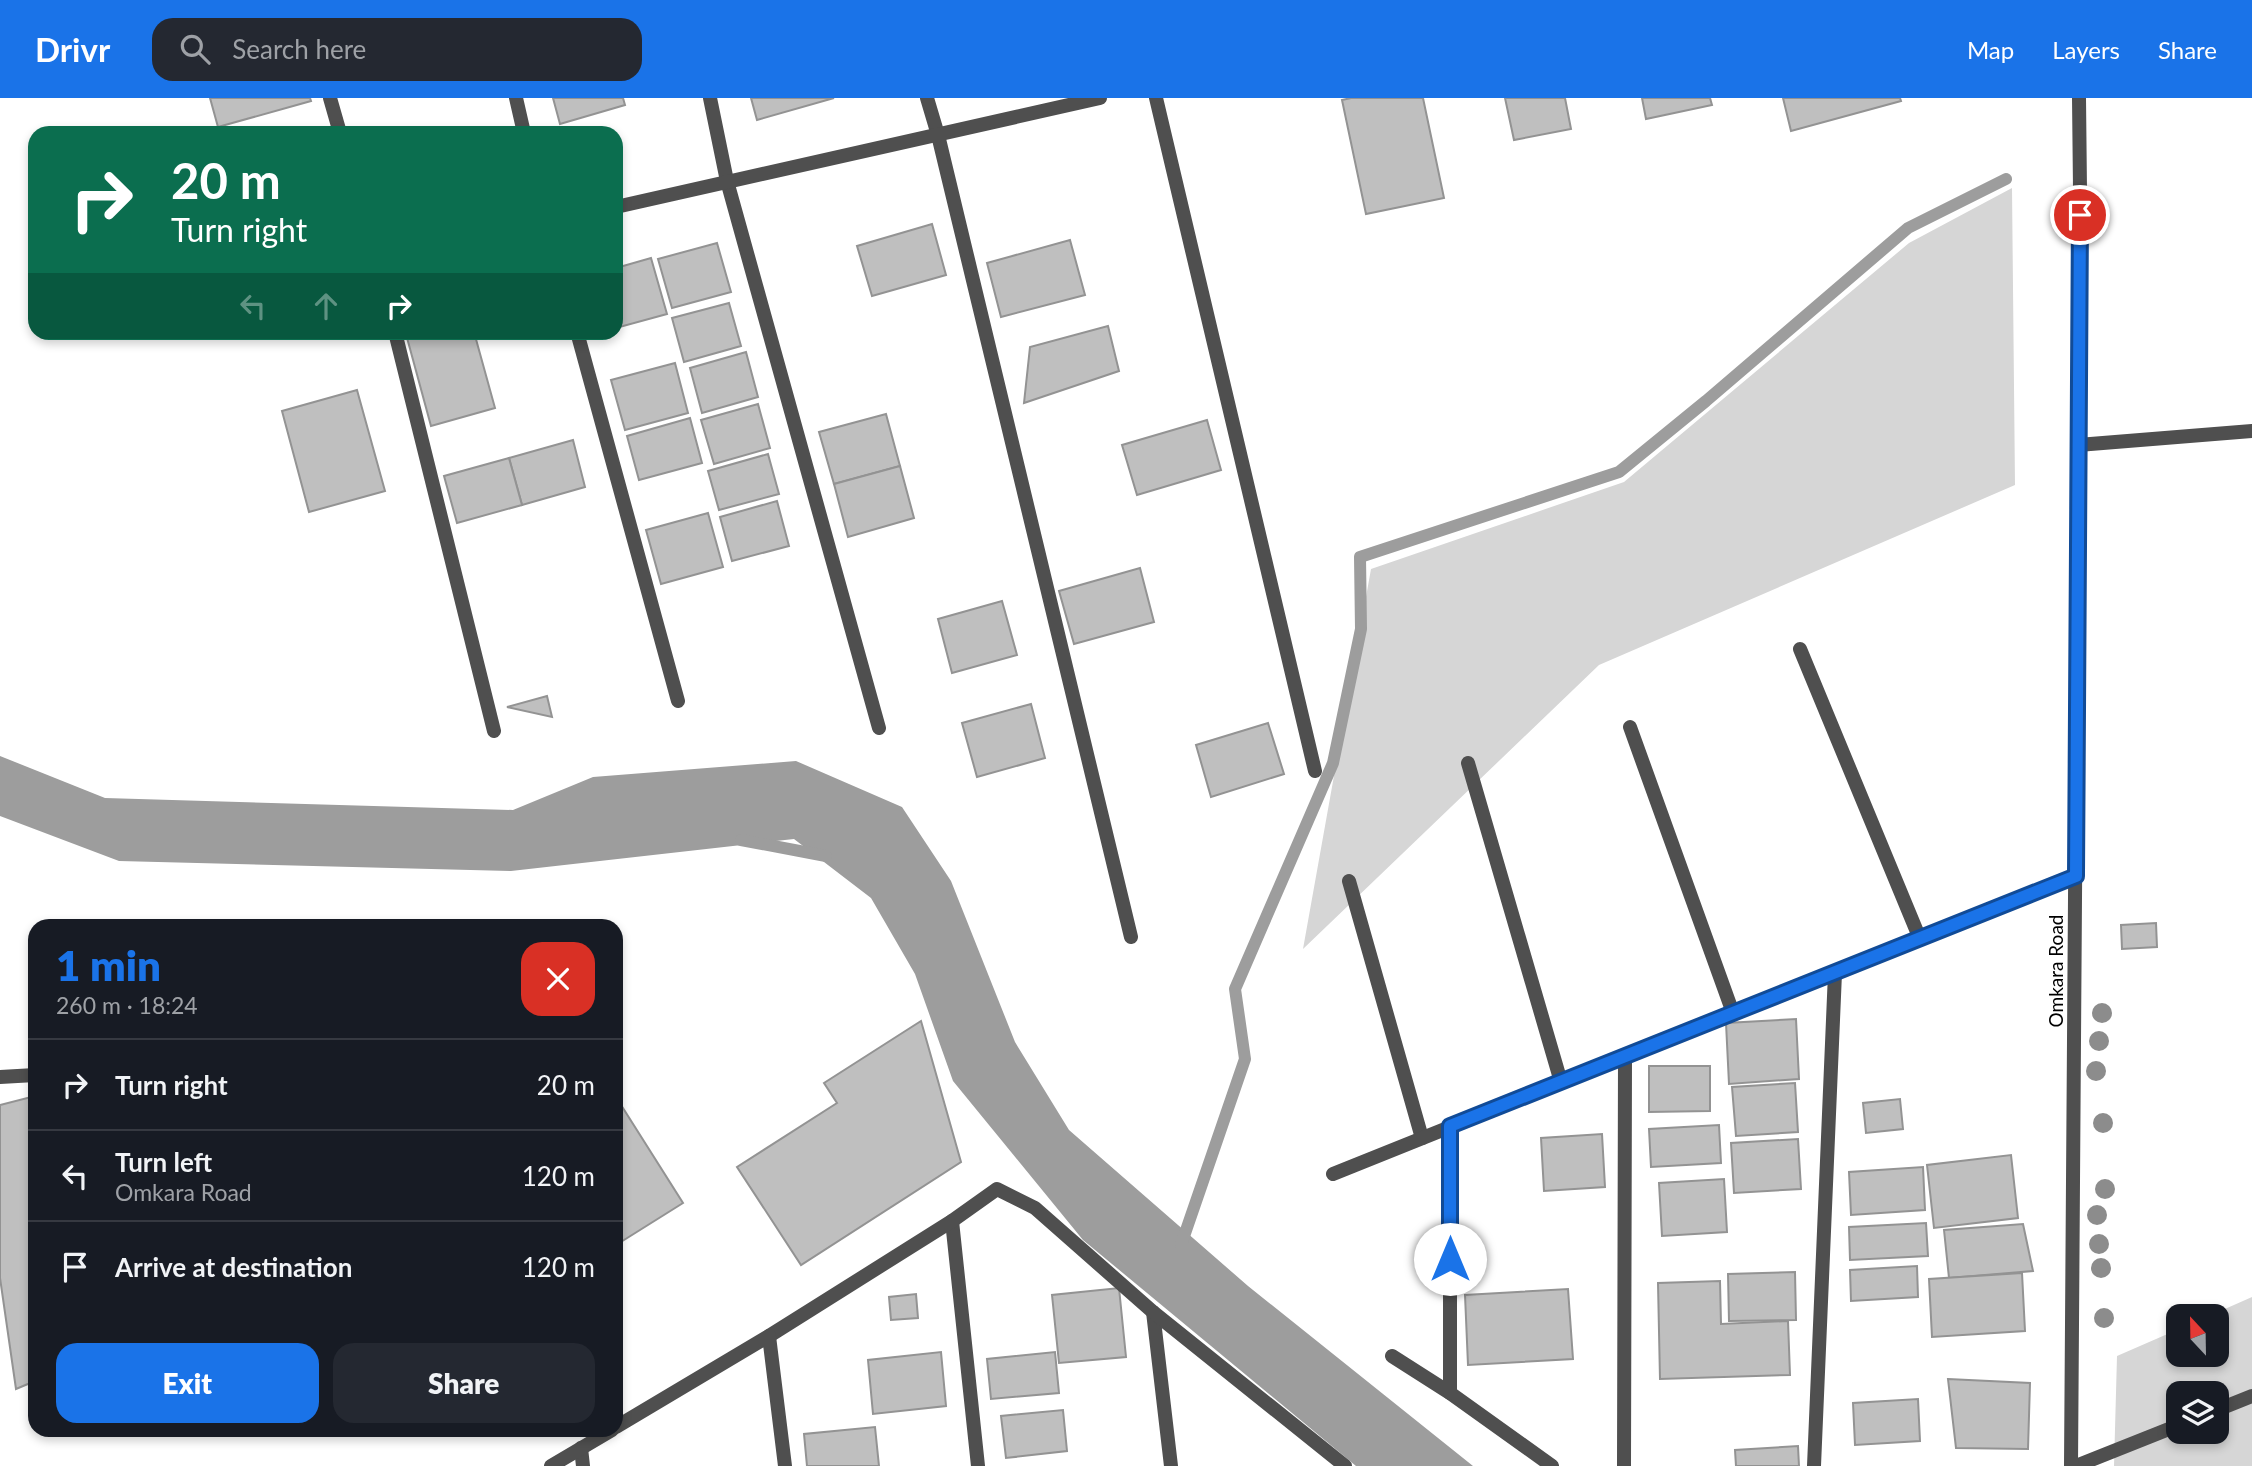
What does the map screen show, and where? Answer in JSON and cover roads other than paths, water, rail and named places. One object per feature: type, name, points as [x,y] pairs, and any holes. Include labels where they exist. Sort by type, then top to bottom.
[{"type":"street","points":[[330,98],[338,126]]},
{"type":"street","points":[[516,98],[522,126]]},
{"type":"street","points":[[710,98],[727,181],[878,728]]},
{"type":"street","points":[[927,98],[1131,937]]},
{"type":"street","points":[[623,205],[1100,98]]},
{"type":"street","points":[[1156,98],[1315,771]]},
{"type":"street","name":"Omkara Road","points":[[2074,1466],[2079,98]]},
{"type":"street","points":[[397,340],[494,731]]},
{"type":"street","points":[[579,340],[678,701]]},
{"type":"street","points":[[2078,445],[2252,431]]},
{"type":"street","points":[[1800,649],[1920,939]]},
{"type":"street","points":[[1630,727],[1733,1013]]},
{"type":"street","points":[[1468,763],[1561,1082]]},
{"type":"street","points":[[1333,1174],[2076,876]]},
{"type":"street","points":[[1349,881],[1422,1138]]},
{"type":"street","points":[[1814,1466],[1835,973]]},
{"type":"street","points":[[1623,1466],[1625,1056]]},
{"type":"street","points":[[0,1077],[28,1075]]},
{"type":"street","points":[[1450,1126],[1450,1392]]},
{"type":"street","points":[[623,1424],[769,1336],[952,1221],[997,1189],[1035,1209],[1153,1312],[1345,1466]]},
{"type":"street","points":[[952,1221],[978,1466]]},
{"type":"street","points":[[1153,1312],[1171,1466]]},
{"type":"street","points":[[769,1336],[785,1466]]},
{"type":"street","points":[[1392,1356],[1450,1392],[1552,1466]]},
{"type":"street","points":[[2229,1405],[2252,1396]]},
{"type":"street","points":[[2074,1466],[2166,1430]]},
{"type":"street","points":[[551,1466],[600,1437]]},
{"type":"street","points":[[581,1448],[583,1466]]},
{"type":"waterway","points":[[1181,1245],[1245,1059],[1235,989],[1333,763],[1361,629],[1360,557],[1619,472],[1908,228],[2006,179]]},
{"type":"waterway","points":[[741,840],[826,856]]}]
